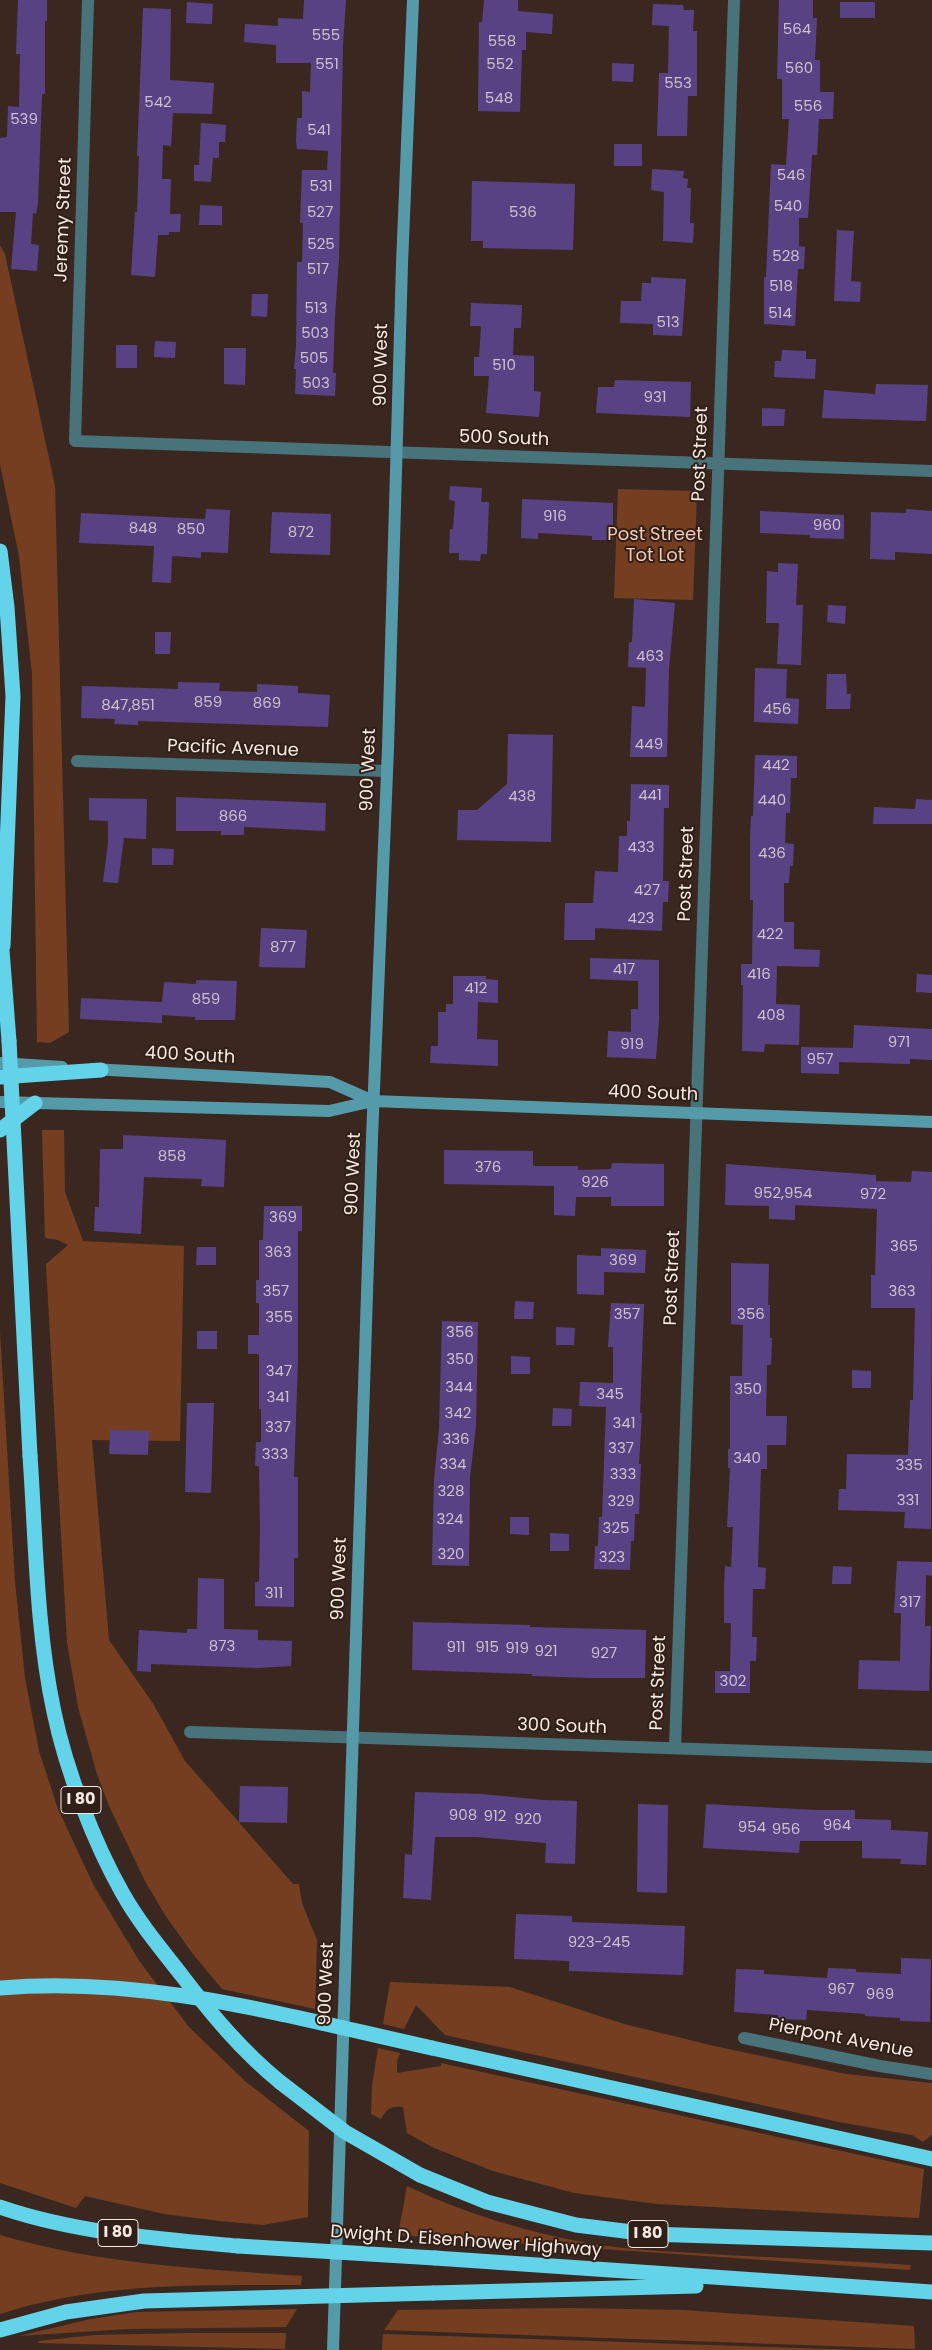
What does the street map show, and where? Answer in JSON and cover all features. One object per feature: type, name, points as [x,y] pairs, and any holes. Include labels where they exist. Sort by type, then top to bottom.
[{"type":"highway","points":[[0,551],[7,607],[13,696],[3,946]]},
{"type":"highway","name":"I 80","points":[[0,928],[3,946]]},
{"type":"highway","name":"Dwight D. Eisenhower Highway","points":[[3,946],[30,1456],[44,1655],[54,1713],[71,1774],[103,1855],[124,1895],[144,1927],[221,2026],[251,2058],[280,2082],[345,2132],[420,2175],[487,2202],[576,2225],[648,2234],[932,2243]]},
{"type":"highway","points":[[0,1077],[101,1070]]},
{"type":"highway","points":[[0,1130],[35,1103]]},
{"type":"highway","points":[[0,1988],[75,1986],[161,1992],[248,2007],[932,2159]]},
{"type":"highway","name":"Dwight D. Eisenhower Highway","points":[[0,2207],[85,2228],[157,2239],[932,2292]]},
{"type":"highway","points":[[0,2330],[66,2312],[144,2301],[782,2283]]},
{"type":"main road","name":"900 West","points":[[332,2350],[373,1101],[387,771],[402,264],[413,0]]},
{"type":"main road","name":"400 South","points":[[0,1063],[330,1082],[373,1101]]},
{"type":"main road","name":"400 South","points":[[0,1102],[329,1111],[373,1101],[932,1122]]},
{"type":"street","name":"Jeremy Street","points":[[75,441],[88,0]]},
{"type":"street","name":"Post Street","points":[[674,1748],[734,0]]},
{"type":"street","name":"500 South","points":[[75,441],[932,471]]},
{"type":"street","name":"Pacific Avenue","points":[[77,761],[387,771]]},
{"type":"street","name":"300 South","points":[[190,1732],[932,1757]]},
{"type":"street","name":"Pierpont Avenue","points":[[744,2038],[872,2065],[932,2074]]},
{"type":"green space","points":[[0,245],[5,254],[55,486],[69,1032],[50,1043],[37,1042],[32,673],[19,556],[0,464]]},
{"type":"green space","name":"Post Street Tot Lot","points":[[618,489],[693,491],[697,493],[693,600],[614,598]]},
{"type":"green space","points":[[42,1130],[64,1130],[65,1192],[83,1241],[184,1246],[180,1441],[92,1440],[109,1640],[154,1705],[185,1761],[293,1884],[299,1884],[302,1903],[317,1940],[315,2009],[222,1989],[193,1954],[165,1915],[145,1881],[109,1806],[97,1774],[78,1707],[67,1642],[46,1264],[68,1245],[58,1240],[45,1238]]},
{"type":"green space","points":[[0,1332],[15,1582],[25,1678],[39,1751],[58,1809],[94,1886],[140,1962],[189,2027],[245,2081],[309,2131],[308,2217],[263,2225],[220,2221],[164,2214],[85,2196],[76,2208],[0,2183]]},
{"type":"green space","points":[[390,1982],[510,1987],[624,2024],[714,2046],[846,2074],[932,2083],[932,2135],[923,2142],[912,2135],[839,2122],[445,2035],[416,2005],[404,2029],[383,2024]]},
{"type":"green space","points":[[378,2048],[400,2053],[397,2061],[397,2073],[441,2066],[441,2063],[924,2169],[919,2218],[657,2204],[574,2193],[493,2171],[434,2148],[407,2133],[403,2107],[390,2108],[381,2119],[371,2114],[372,2086]]},
{"type":"green space","points":[[407,2186],[477,2215],[525,2229],[599,2245],[630,2249],[911,2265],[910,2270],[398,2235]]},
{"type":"green space","points":[[0,2235],[37,2245],[112,2259],[188,2268],[302,2276],[301,2285],[187,2286],[112,2291],[74,2296],[0,2314]]},
{"type":"green space","points":[[570,2308],[683,2310],[914,2326],[915,2349],[384,2330],[398,2310]]},
{"type":"green space","points":[[297,2309],[286,2327],[126,2329],[19,2336],[91,2319],[137,2312]]},
{"type":"green space","points":[[286,2333],[285,2349],[38,2343],[38,2341],[95,2335]]},
{"type":"green space","points":[[383,2334],[858,2350],[382,2350]]},
{"type":"building","points":[[18,0],[47,0],[47,21],[45,21],[45,94],[42,94],[38,204],[36,214],[33,213],[31,244],[39,245],[37,271],[11,269],[16,212],[0,212],[0,138],[7,137],[8,106],[19,107],[20,54],[16,54]]},
{"type":"building","points":[[304,0],[346,0],[343,44],[339,258],[333,373],[336,373],[335,396],[295,394],[297,262],[302,262],[303,223],[300,223],[302,170],[327,170],[328,151],[297,149],[297,118],[302,118],[302,91],[310,92],[311,63],[276,63],[276,45],[244,42],[245,24],[278,26],[278,18],[303,19]]},
{"type":"building","points":[[484,0],[518,0],[518,11],[553,14],[552,34],[526,32],[526,50],[522,50],[520,112],[478,111],[479,22],[482,22]]},
{"type":"building","points":[[779,0],[813,0],[813,18],[817,18],[815,60],[820,60],[820,92],[834,92],[833,119],[819,119],[817,155],[812,155],[808,218],[799,218],[799,246],[805,247],[804,269],[798,269],[795,326],[764,324],[764,277],[766,277],[771,164],[786,165],[789,119],[782,119],[782,79],[777,79]]},
{"type":"building","points":[[187,2],[213,4],[212,24],[186,23]]},
{"type":"building","points":[[840,2],[875,2],[875,18],[840,18]]},
{"type":"building","points":[[653,4],[683,5],[684,10],[694,10],[693,31],[697,31],[697,96],[688,96],[687,136],[657,136],[659,73],[668,73],[669,26],[652,25]]},
{"type":"building","points":[[143,8],[171,9],[170,80],[214,83],[212,114],[173,113],[171,146],[163,145],[162,179],[171,179],[170,214],[181,214],[180,232],[158,235],[155,277],[131,275],[135,212],[137,212],[139,156],[137,156]]},
{"type":"building","points":[[612,63],[634,64],[633,82],[612,81]]},
{"type":"building","points":[[201,123],[226,125],[225,142],[219,142],[219,158],[213,158],[211,182],[194,181],[194,165],[199,165]]},
{"type":"building","points":[[614,144],[642,144],[642,166],[614,166]]},
{"type":"building","points":[[652,169],[684,171],[683,178],[688,179],[687,188],[691,188],[690,223],[694,223],[693,243],[663,241],[664,192],[651,190]]},
{"type":"building","points":[[472,181],[575,184],[573,250],[483,248],[483,241],[471,241]]},
{"type":"building","points":[[200,205],[222,206],[222,225],[199,225]]},
{"type":"building","points":[[837,230],[854,231],[851,281],[861,282],[860,302],[834,301]]},
{"type":"building","points":[[651,277],[686,279],[682,336],[653,335],[653,324],[620,323],[621,301],[641,301],[642,283],[651,283]]},
{"type":"building","points":[[252,294],[268,294],[267,317],[251,316]]},
{"type":"building","points":[[471,303],[522,305],[521,328],[514,328],[513,355],[534,356],[534,391],[541,392],[539,417],[486,413],[489,376],[474,376],[474,357],[479,357],[481,326],[470,326]]},
{"type":"building","points":[[155,341],[176,342],[175,358],[154,357]]},
{"type":"building","points":[[116,345],[137,345],[137,368],[116,368]]},
{"type":"building","points":[[224,348],[246,348],[245,385],[224,384]]},
{"type":"building","points":[[782,350],[806,351],[806,359],[816,359],[815,379],[774,377],[775,361],[781,361]]},
{"type":"building","points":[[615,380],[691,382],[690,417],[596,413],[598,387],[614,387]]},
{"type":"building","points":[[876,384],[928,385],[926,421],[822,418],[824,390],[875,394]]},
{"type":"building","points":[[762,408],[785,409],[784,426],[762,426]]},
{"type":"building","points":[[450,486],[482,488],[481,502],[489,502],[487,554],[481,554],[480,561],[459,560],[459,553],[449,553],[450,529],[453,529],[455,501],[449,500]]},
{"type":"building","points":[[522,499],[613,503],[613,540],[592,540],[592,536],[538,533],[538,539],[521,538]]},
{"type":"building","points":[[206,509],[230,510],[228,553],[201,552],[201,558],[172,556],[171,583],[152,582],[154,546],[79,543],[81,513],[205,519]]},
{"type":"building","points":[[906,509],[932,511],[932,554],[895,552],[895,560],[870,559],[871,512],[906,513]]},
{"type":"building","points":[[760,511],[844,515],[844,539],[810,538],[810,535],[760,533]]},
{"type":"building","points":[[272,512],[331,514],[330,555],[270,553]]},
{"type":"building","points":[[778,563],[798,564],[796,605],[803,605],[801,665],[777,664],[779,623],[766,623],[767,571],[778,572]]},
{"type":"building","points":[[634,599],[675,603],[669,669],[667,757],[630,757],[632,706],[645,707],[646,668],[628,667],[629,642],[632,642]]},
{"type":"building","points":[[828,605],[846,606],[845,624],[827,622]]},
{"type":"building","points":[[155,632],[171,632],[170,654],[155,654]]},
{"type":"building","points":[[755,668],[787,669],[786,698],[799,699],[798,724],[754,722]]},
{"type":"building","points":[[827,674],[846,674],[847,694],[851,694],[850,709],[826,709]]},
{"type":"building","points":[[178,682],[220,683],[219,691],[257,692],[257,684],[298,686],[298,693],[330,695],[328,727],[138,721],[138,725],[114,724],[115,719],[81,718],[82,686],[178,689]]},
{"type":"building","points":[[508,734],[553,735],[551,842],[457,840],[458,810],[477,810],[507,784]]},
{"type":"building","points":[[755,755],[797,756],[797,778],[791,778],[790,813],[786,813],[785,843],[794,844],[793,866],[790,866],[789,883],[784,883],[784,922],[794,922],[794,949],[820,950],[819,967],[777,966],[776,1004],[800,1005],[799,1045],[765,1044],[764,1052],[742,1051],[743,985],[741,985],[741,964],[752,964],[753,900],[750,900],[750,837],[751,816],[753,816]]},
{"type":"building","points":[[631,784],[669,785],[669,808],[664,808],[663,881],[669,881],[668,902],[663,902],[662,931],[595,928],[595,940],[564,940],[565,903],[593,903],[595,871],[618,872],[619,836],[627,836],[627,821],[630,821]]},
{"type":"building","points":[[176,797],[326,803],[325,831],[244,827],[244,835],[221,835],[221,831],[176,831]]},
{"type":"building","points":[[89,798],[147,799],[146,839],[124,838],[118,883],[103,882],[108,843],[108,821],[89,820]]},
{"type":"building","points":[[916,799],[932,800],[932,824],[873,824],[874,807],[915,809]]},
{"type":"building","points":[[152,848],[174,849],[173,865],[152,865]]},
{"type":"building","points":[[261,928],[307,930],[305,968],[259,967]]},
{"type":"building","points":[[590,958],[659,960],[659,1020],[656,1059],[607,1057],[608,1031],[631,1032],[631,1009],[638,1009],[638,981],[590,979]]},
{"type":"building","points":[[917,974],[932,975],[932,993],[916,992]]},
{"type":"building","points":[[453,976],[486,976],[486,979],[498,980],[498,1003],[478,1002],[477,1039],[498,1040],[498,1066],[430,1063],[431,1046],[438,1046],[438,1012],[446,1012],[446,1004],[453,1004]]},
{"type":"building","points":[[196,980],[237,981],[235,1020],[195,1020],[195,1017],[162,1015],[162,1023],[80,1019],[81,998],[162,1002],[164,982],[196,984]]},
{"type":"building","points":[[854,1025],[932,1029],[932,1060],[910,1059],[910,1064],[839,1062],[839,1074],[801,1073],[801,1047],[853,1048]]},
{"type":"building","points":[[123,1135],[226,1140],[224,1187],[201,1186],[202,1179],[144,1177],[141,1234],[94,1231],[95,1207],[99,1207],[100,1149],[123,1149]]},
{"type":"building","points":[[444,1150],[533,1151],[533,1166],[578,1166],[578,1170],[611,1169],[612,1163],[664,1164],[664,1206],[611,1206],[611,1197],[576,1197],[575,1216],[554,1215],[554,1186],[444,1184]]},
{"type":"building","points":[[726,1164],[876,1175],[876,1181],[911,1182],[912,1171],[932,1172],[931,1529],[904,1528],[905,1512],[838,1510],[839,1489],[846,1489],[847,1454],[908,1455],[910,1400],[913,1400],[915,1308],[871,1308],[871,1275],[875,1275],[877,1209],[795,1205],[795,1220],[769,1219],[769,1206],[725,1205]]},
{"type":"building","points":[[264,1206],[302,1206],[302,1231],[298,1231],[298,1360],[294,1477],[298,1477],[298,1558],[294,1558],[294,1607],[255,1606],[255,1582],[259,1582],[260,1528],[259,1466],[255,1466],[256,1442],[261,1442],[261,1409],[259,1409],[259,1354],[248,1354],[248,1335],[259,1335],[259,1303],[256,1303],[256,1280],[259,1280],[259,1240],[263,1240]]},
{"type":"building","points":[[197,1247],[216,1247],[216,1265],[196,1265]]},
{"type":"building","points":[[601,1248],[646,1250],[645,1273],[604,1272],[604,1295],[577,1294],[577,1255],[601,1256]]},
{"type":"building","points":[[731,1263],[769,1264],[768,1305],[770,1305],[770,1338],[772,1338],[771,1365],[767,1365],[766,1416],[787,1416],[786,1445],[767,1445],[767,1469],[761,1469],[758,1567],[766,1568],[765,1589],[753,1589],[752,1637],[757,1637],[756,1661],[750,1661],[750,1693],[715,1693],[715,1671],[730,1671],[731,1623],[724,1623],[724,1588],[725,1566],[731,1567],[733,1527],[727,1527],[730,1468],[728,1468],[728,1449],[730,1449],[730,1376],[742,1376],[743,1325],[731,1324]]},
{"type":"building","points":[[515,1301],[534,1302],[533,1319],[514,1319]]},
{"type":"building","points":[[611,1303],[644,1304],[639,1514],[635,1514],[634,1541],[631,1541],[630,1570],[594,1569],[595,1546],[598,1546],[599,1517],[602,1517],[606,1407],[579,1406],[580,1382],[613,1383],[613,1347],[608,1347]]},
{"type":"building","points":[[442,1321],[478,1322],[476,1426],[470,1477],[469,1566],[432,1565]]},
{"type":"building","points":[[556,1327],[575,1328],[574,1345],[556,1345]]},
{"type":"building","points":[[197,1331],[217,1331],[217,1349],[197,1349]]},
{"type":"building","points":[[511,1356],[530,1357],[530,1374],[511,1374]]},
{"type":"building","points":[[852,1370],[871,1371],[871,1388],[852,1388]]},
{"type":"building","points":[[187,1403],[214,1403],[211,1493],[185,1492]]},
{"type":"building","points":[[553,1408],[572,1409],[571,1426],[552,1426]]},
{"type":"building","points":[[110,1430],[149,1431],[148,1455],[109,1454]]},
{"type":"building","points":[[510,1517],[529,1517],[529,1535],[510,1534]]},
{"type":"building","points":[[550,1533],[569,1534],[569,1551],[550,1551]]},
{"type":"building","points":[[897,1561],[932,1562],[932,1576],[926,1575],[925,1626],[931,1626],[929,1691],[858,1689],[859,1660],[900,1661],[901,1613],[894,1613]]},
{"type":"building","points":[[833,1566],[852,1567],[851,1584],[832,1584]]},
{"type":"building","points":[[198,1578],[224,1579],[224,1629],[258,1630],[258,1640],[292,1641],[291,1666],[258,1668],[151,1664],[151,1672],[137,1671],[139,1630],[187,1633],[187,1629],[197,1629]]},
{"type":"building","points":[[413,1622],[646,1630],[645,1678],[590,1678],[412,1670]]},
{"type":"building","points":[[240,1786],[288,1787],[287,1823],[239,1822]]},
{"type":"building","points":[[415,1792],[482,1794],[543,1800],[577,1801],[575,1864],[545,1863],[546,1843],[476,1837],[435,1837],[431,1900],[403,1898],[405,1854],[412,1855]]},
{"type":"building","points":[[638,1804],[668,1805],[667,1893],[637,1892]]},
{"type":"building","points":[[706,1804],[815,1810],[855,1810],[855,1819],[891,1820],[891,1830],[928,1832],[926,1865],[900,1864],[901,1859],[862,1858],[862,1841],[800,1841],[799,1853],[703,1848]]},
{"type":"building","points":[[516,1914],[572,1916],[572,1922],[685,1926],[683,1975],[569,1971],[569,1961],[514,1959]]},
{"type":"building","points":[[901,1958],[931,1959],[930,2022],[900,2021],[900,2018],[807,2010],[806,2020],[778,2019],[778,2015],[734,2012],[736,1969],[764,1970],[764,1974],[827,1978],[828,1968],[856,1969],[856,1972],[901,1974]]}]
